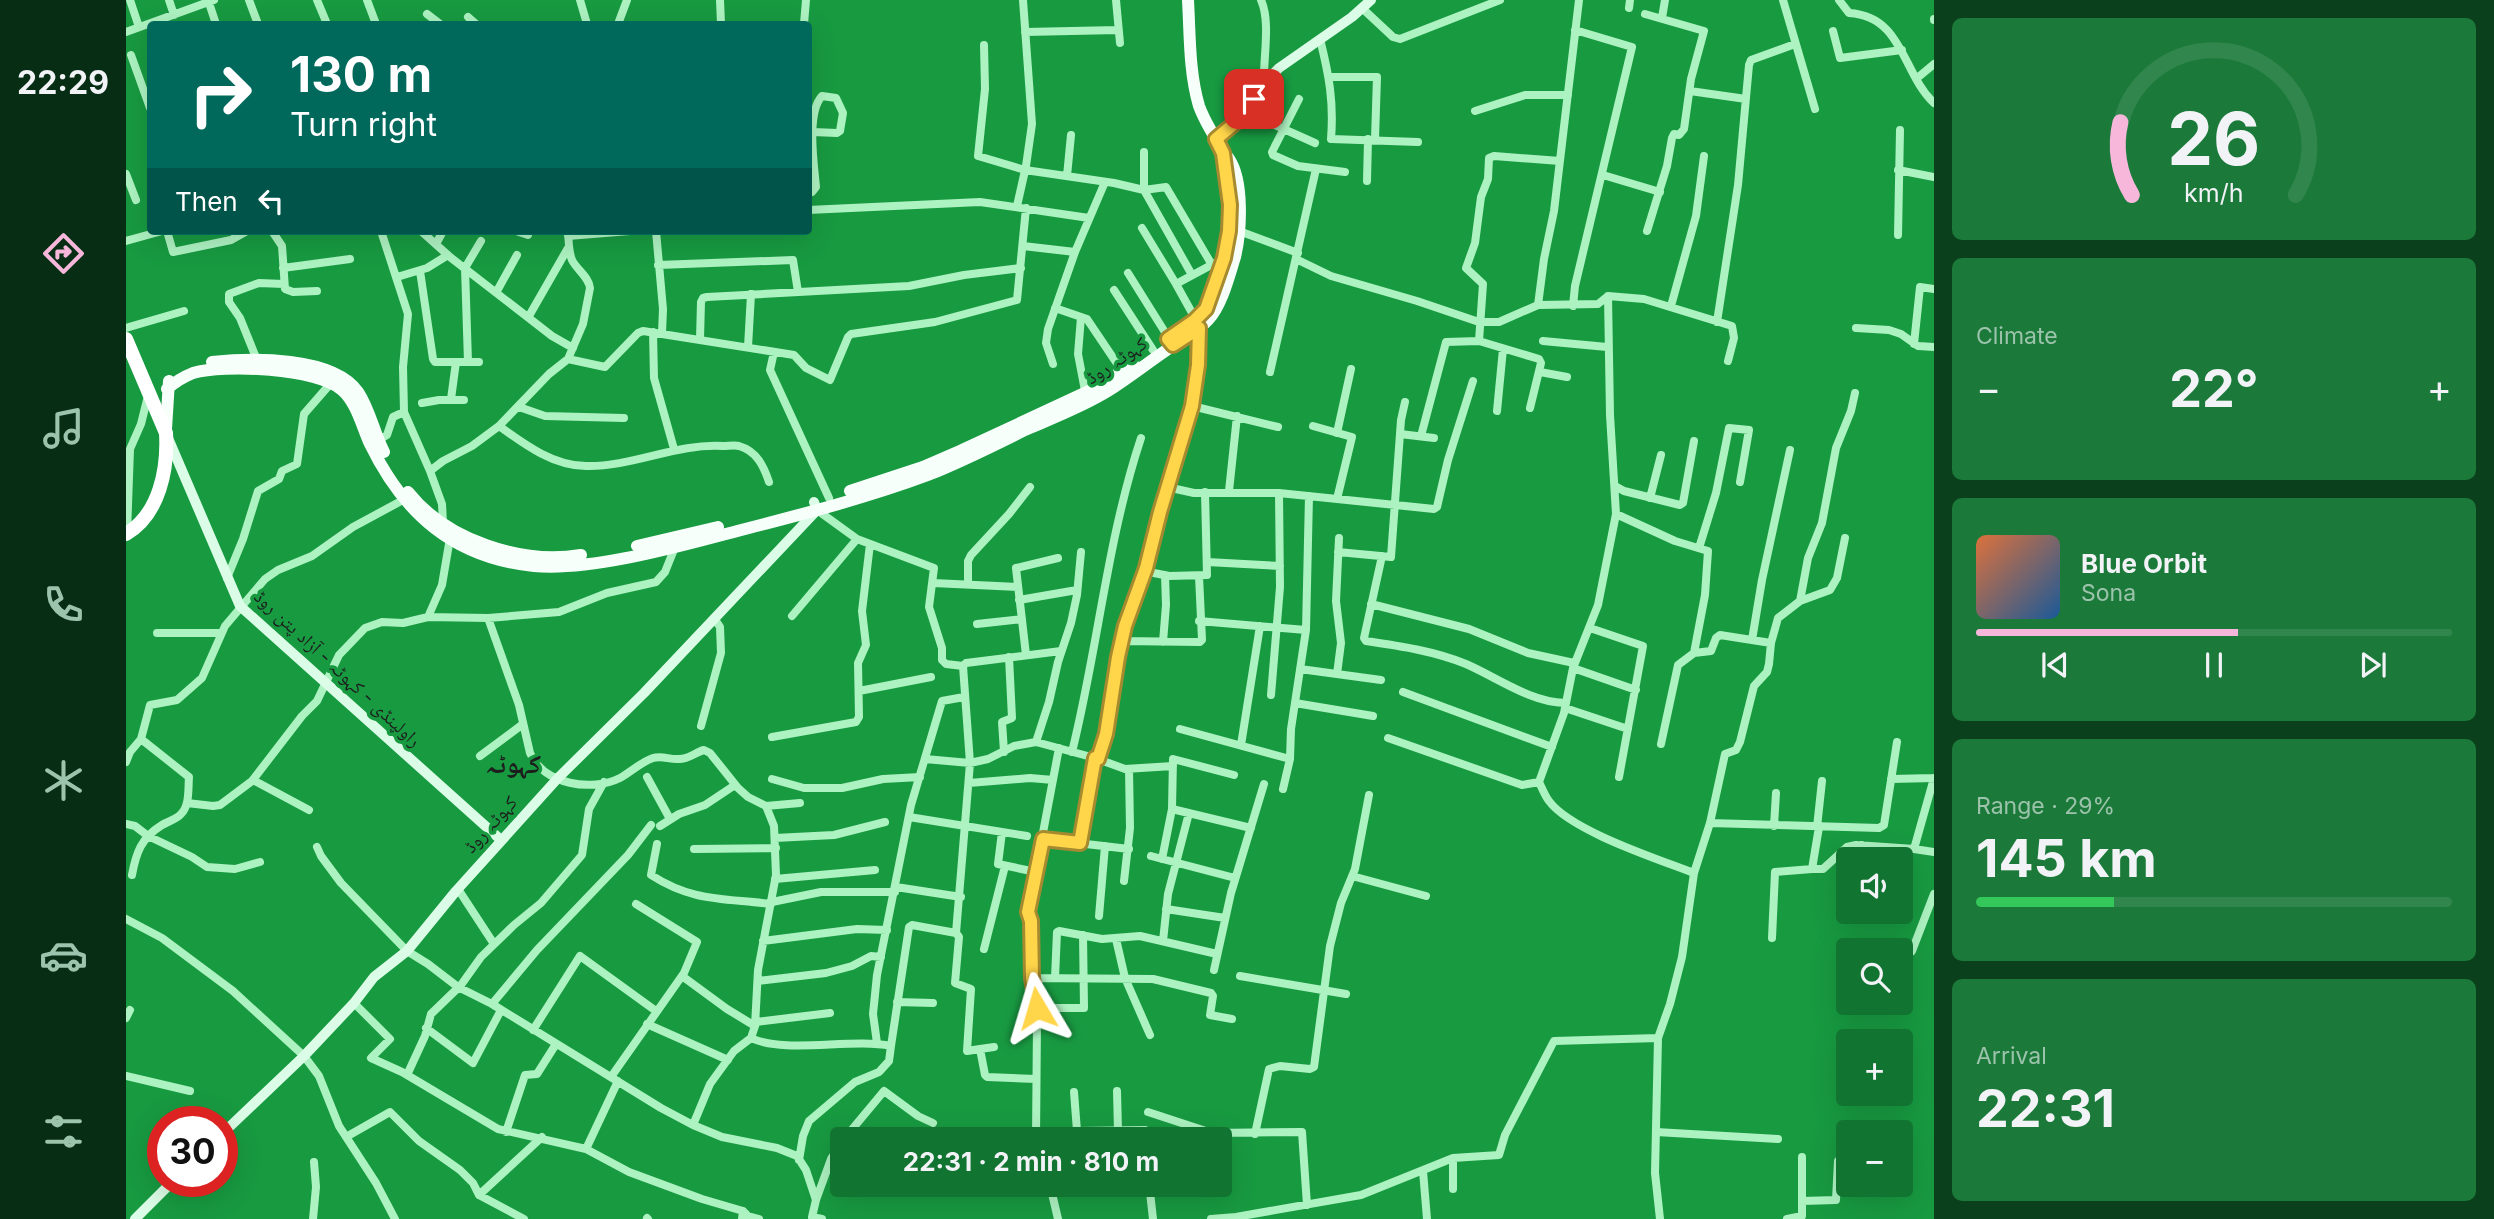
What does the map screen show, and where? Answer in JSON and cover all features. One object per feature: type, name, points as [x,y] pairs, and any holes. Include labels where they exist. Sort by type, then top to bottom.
[{"type":"highway","name":"راولپنڈی - کہوٹہ - آزاد پتن روڈ","points":[[126,338],[166,433]]},
{"type":"highway","points":[[127,533],[143,519],[157,494],[165,469],[166,433]]},
{"type":"main road","points":[[1188,0],[1191,65],[1197,97],[1201,111],[1223,153]]},
{"type":"main road","points":[[1216,139],[1246,112],[1264,83],[1287,61],[1363,9],[1371,0]]},
{"type":"main road","name":"کہوٹہ روڈ","points":[[238,1120],[304,1056],[354,1003],[374,977],[407,951],[501,840],[558,778],[644,693],[815,506],[829,498],[923,467],[1087,397],[1107,392],[1171,342],[1210,319],[1234,258],[1239,231],[1237,188],[1231,162],[1223,153]]},
{"type":"main road","name":"کہوٹہ روڈ","points":[[1198,324],[1210,302],[1224,258],[1230,212],[1223,153]]},
{"type":"main road","name":"کہوٹہ روڈ","points":[[815,506],[926,476],[1087,397],[1153,350],[1171,342]]},
{"type":"main road","points":[[166,433],[169,379],[189,366],[206,362],[257,360],[305,366],[343,378],[360,395],[378,440],[410,495],[443,523],[472,540],[498,549],[543,557],[574,557],[673,539],[815,506]]},
{"type":"main road","points":[[167,389],[192,374],[225,369],[286,372],[331,383],[349,398],[371,445],[403,500],[427,523],[450,538],[497,558],[543,566],[574,565],[675,547],[815,506]]},
{"type":"main road","name":"راولپنڈی - کہوٹہ - آزاد پتن روڈ","points":[[166,433],[240,606],[327,681],[367,722],[501,840]]},
{"type":"main road","points":[[135,1219],[157,1197]]},
{"type":"street","points":[[130,0],[139,27]]},
{"type":"street","points":[[169,0],[174,15]]},
{"type":"street","points":[[249,0],[257,21]]},
{"type":"street","points":[[317,0],[326,21]]},
{"type":"street","points":[[367,0],[375,21]]},
{"type":"street","points":[[580,0],[586,21]]},
{"type":"street","points":[[619,21],[627,0]]},
{"type":"street","points":[[720,0],[721,21]]},
{"type":"street","points":[[804,21],[806,0]]},
{"type":"street","points":[[568,359],[605,367],[638,333],[657,332],[794,355],[806,368],[830,380],[851,334],[935,322],[1014,303],[1018,296],[1023,246],[1021,207],[1031,114],[1023,0]]},
{"type":"street","points":[[1116,0],[1120,43]]},
{"type":"street","points":[[1261,0],[1267,18],[1263,57],[1264,83]]},
{"type":"street","points":[[1363,9],[1393,37],[1399,39],[1500,0]]},
{"type":"street","points":[[1538,305],[1544,260],[1555,211],[1579,0]]},
{"type":"street","points":[[1662,18],[1665,0]]},
{"type":"street","points":[[1783,0],[1815,109]]},
{"type":"street","points":[[1839,0],[1849,13],[1870,16],[1890,33],[1916,79],[1934,103]]},
{"type":"street","points":[[165,21],[210,1],[215,21]]},
{"type":"street","points":[[1645,13],[1704,31],[1689,91],[1684,129],[1672,138],[1660,192],[1647,231]]},
{"type":"street","points":[[426,14],[436,21]]},
{"type":"street","points":[[468,17],[473,21]]},
{"type":"street","points":[[126,32],[147,25]]},
{"type":"street","points":[[1025,32],[1118,30]]},
{"type":"street","points":[[1573,306],[1575,286],[1632,47],[1575,30]]},
{"type":"street","points":[[1833,32],[1842,59],[1902,50]]},
{"type":"street","points":[[1320,39],[1330,77],[1333,111],[1331,139],[1418,142]]},
{"type":"street","points":[[1717,322],[1738,185],[1748,65],[1751,60],[1794,44]]},
{"type":"street","points":[[984,45],[985,89],[978,156],[1025,170],[1144,190],[1166,187],[1212,265]]},
{"type":"street","points":[[131,55],[147,100]]},
{"type":"street","points":[[1916,79],[1934,64]]},
{"type":"street","points":[[1330,77],[1377,77],[1367,180]]},
{"type":"street","points":[[1689,91],[1746,99]]},
{"type":"street","points":[[1475,111],[1524,95],[1568,95]]},
{"type":"street","points":[[812,191],[816,187],[812,146],[813,132],[819,99],[827,96],[836,98],[843,113],[840,131],[813,132]]},
{"type":"street","points":[[1299,99],[1272,152],[1273,155],[1298,166],[1345,172]]},
{"type":"street","points":[[1246,112],[1315,143]]},
{"type":"street","points":[[1898,235],[1900,130]]},
{"type":"street","points":[[1067,177],[1071,135]]},
{"type":"street","points":[[1144,152],[1144,190],[1192,275]]},
{"type":"street","points":[[1479,341],[1483,284],[1466,268],[1475,243],[1481,197],[1488,179],[1489,158],[1494,156],[1560,161]]},
{"type":"street","points":[[1671,306],[1696,216],[1704,156]]},
{"type":"street","points":[[1270,372],[1315,169]]},
{"type":"street","points":[[1898,170],[1934,177]]},
{"type":"street","points":[[126,174],[136,200]]},
{"type":"street","points":[[1602,175],[1660,192]]},
{"type":"street","points":[[1053,364],[1046,343],[1048,329],[1075,252],[1105,182]]},
{"type":"street","points":[[812,210],[980,202],[1089,218]]},
{"type":"street","points":[[1080,843],[1096,758],[1106,734],[1122,641],[1192,406],[1198,365],[1198,324],[1142,228]]},
{"type":"street","points":[[1239,231],[1297,256],[1331,276],[1479,322],[1499,322],[1538,305],[1598,304],[1608,296],[1644,299],[1671,306],[1732,326],[1734,331],[1728,361]]},
{"type":"street","points":[[126,241],[149,235]]},
{"type":"street","points":[[166,235],[173,253],[221,243],[242,235]]},
{"type":"street","points":[[274,235],[282,247],[285,289],[293,292],[317,291]]},
{"type":"street","points":[[382,235],[408,314],[403,367],[404,412],[442,504],[443,523]]},
{"type":"street","points":[[426,235],[448,255],[573,348]]},
{"type":"street","points":[[436,244],[441,235]]},
{"type":"street","points":[[430,471],[499,426],[568,359],[583,324],[590,282],[572,261],[568,235]]},
{"type":"street","points":[[656,235],[663,309],[652,369],[674,449]]},
{"type":"street","points":[[468,362],[465,268],[481,241]]},
{"type":"street","points":[[1023,246],[1075,252]]},
{"type":"street","points":[[528,316],[568,247]]},
{"type":"street","points":[[397,277],[420,271],[448,255]]},
{"type":"street","points":[[497,291],[517,255]]},
{"type":"street","points":[[1176,284],[1224,258]]},
{"type":"street","points":[[283,268],[350,260]]},
{"type":"street","points":[[658,265],[793,260],[798,292]]},
{"type":"street","points":[[700,339],[703,298],[909,286],[964,275],[1021,268]]},
{"type":"street","points":[[420,271],[433,359],[435,362],[479,362]]},
{"type":"street","points":[[1128,273],[1171,342]]},
{"type":"street","points":[[257,360],[240,318],[229,302],[229,294],[259,283],[284,284]]},
{"type":"street","points":[[1914,344],[1920,287],[1934,289]]},
{"type":"street","points":[[1114,290],[1153,350]]},
{"type":"street","points":[[748,347],[751,294]]},
{"type":"street","points":[[1608,296],[1607,347],[1616,514],[1601,595],[1574,666],[1565,706],[1539,782],[1550,803],[1578,823],[1611,841],[1694,873]]},
{"type":"street","points":[[1055,309],[1087,319],[1122,371]]},
{"type":"street","points":[[126,328],[184,312]]},
{"type":"street","points":[[1081,317],[1078,354],[1087,397]]},
{"type":"street","points":[[1856,328],[1895,332],[1914,344],[1934,347]]},
{"type":"street","points":[[1421,436],[1446,342],[1479,341],[1539,359],[1540,372],[1530,408]]},
{"type":"street","points":[[1543,341],[1607,347]]},
{"type":"street","points":[[1497,411],[1503,349]]},
{"type":"street","points":[[774,352],[771,370],[829,498]]},
{"type":"street","points":[[451,399],[456,362]]},
{"type":"street","points":[[1337,433],[1351,369]]},
{"type":"street","points":[[1540,372],[1566,377]]},
{"type":"street","points":[[1167,487],[1194,493],[1279,493],[1434,509],[1437,507],[1448,460],[1473,382]]},
{"type":"street","points":[[227,578],[258,491],[279,479],[282,471],[297,464],[304,414],[331,383]]},
{"type":"street","points":[[127,533],[130,449],[141,424],[149,392]]},
{"type":"street","points":[[1800,601],[1808,558],[1822,523],[1836,448],[1855,393]]},
{"type":"street","points":[[422,403],[464,400]]},
{"type":"street","points":[[1338,552],[1391,557],[1400,434],[1405,402]]},
{"type":"street","points":[[1192,406],[1278,427]]},
{"type":"street","points":[[519,407],[545,416],[624,418]]},
{"type":"street","points":[[378,440],[387,435],[393,417],[404,412]]},
{"type":"street","points":[[1229,491],[1237,416]]},
{"type":"street","points":[[499,426],[533,450],[565,463],[585,467],[627,462],[701,444],[740,446],[763,464],[769,482]]},
{"type":"street","points":[[1313,426],[1352,437],[1337,499]]},
{"type":"street","points":[[1699,548],[1716,493],[1729,428],[1732,426],[1749,430],[1740,482]]},
{"type":"street","points":[[1400,434],[1434,438]]},
{"type":"street","points":[[1072,752],[1087,693],[1116,525],[1140,438]]},
{"type":"street","points":[[1615,486],[1624,491],[1680,505],[1683,503],[1694,441]]},
{"type":"street","points":[[1752,640],[1762,579],[1790,450]]},
{"type":"street","points":[[1650,498],[1661,455]]},
{"type":"street","points":[[968,584],[968,561],[971,555],[1030,487]]},
{"type":"street","points":[[1144,572],[1207,575],[1205,492]]},
{"type":"street","points":[[1271,695],[1280,587],[1279,493]]},
{"type":"street","points":[[1283,789],[1290,759],[1291,729],[1306,630],[1309,496]]},
{"type":"street","points":[[126,762],[130,752],[141,739],[150,705],[177,700],[202,678],[221,633],[240,606],[265,579],[278,570],[312,556],[353,527],[403,500]]},
{"type":"street","points":[[815,506],[857,539],[934,568],[929,607],[942,648],[942,660],[946,664],[963,666],[966,663],[1061,651]]},
{"type":"street","points":[[1616,514],[1675,541],[1709,551],[1705,595],[1694,653]]},
{"type":"street","points":[[428,617],[445,574],[450,538]]},
{"type":"street","points":[[1337,674],[1340,643],[1336,601],[1339,538]]},
{"type":"street","points":[[1660,1219],[1655,1173],[1658,1038],[1682,957],[1694,873],[1710,822],[1726,754],[1736,750],[1740,742],[1754,686],[1767,672],[1778,618],[1800,601],[1830,590],[1837,578],[1845,538]]},
{"type":"street","points":[[792,616],[857,539]]},
{"type":"street","points":[[772,737],[856,722],[859,717],[858,663],[866,645],[862,611],[870,544]]},
{"type":"street","points":[[187,803],[213,806],[220,804],[253,780],[302,716],[317,701],[339,655],[365,628],[382,622],[403,622],[428,617],[488,618],[548,614],[607,593],[656,582],[665,572],[675,547]]},
{"type":"street","points":[[1036,742],[1071,623],[1081,552]]},
{"type":"street","points":[[1382,556],[1364,638],[1366,641],[1417,649],[1463,663],[1548,702],[1628,729]]},
{"type":"street","points":[[1027,655],[1016,568],[1058,558]]},
{"type":"street","points":[[1207,562],[1280,566]]},
{"type":"street","points":[[1163,642],[1165,575]]},
{"type":"street","points":[[1122,641],[1200,642],[1199,576]]},
{"type":"street","points":[[933,583],[1018,587]]},
{"type":"street","points":[[1019,600],[1076,590]]},
{"type":"street","points":[[1371,604],[1469,629],[1528,653],[1574,666],[1636,690]]},
{"type":"street","points":[[488,618],[515,694],[533,759],[547,774],[580,784],[598,785],[619,779],[651,759],[679,759],[704,750],[710,753],[748,797],[766,806],[800,803]]},
{"type":"street","points":[[701,726],[721,653],[720,627],[714,618]]},
{"type":"street","points":[[977,624],[1022,619]]},
{"type":"street","points":[[1199,621],[1306,630]]},
{"type":"street","points":[[1241,745],[1261,626]]},
{"type":"street","points":[[1590,628],[1643,646],[1619,777]]},
{"type":"street","points":[[157,633],[221,633]]},
{"type":"street","points":[[1661,744],[1676,669],[1694,653],[1711,651],[1720,635],[1771,643]]},
{"type":"street","points":[[1004,752],[1002,722],[1012,718],[1010,657]]},
{"type":"street","points":[[963,666],[970,763],[956,933],[959,937],[955,983],[971,989],[967,1051],[994,1047]]},
{"type":"street","points":[[1300,669],[1381,680]]},
{"type":"street","points":[[859,691],[931,677]]},
{"type":"street","points":[[1402,692],[1552,747]]},
{"type":"street","points":[[877,1043],[873,1014],[881,957],[909,817],[942,701],[964,697]]},
{"type":"street","points":[[1295,703],[1373,716]]},
{"type":"street","points":[[480,756],[523,724]]},
{"type":"street","points":[[1180,729],[1290,759]]},
{"type":"street","points":[[1388,738],[1522,785],[1539,782]]},
{"type":"street","points":[[132,876],[136,852],[148,836],[181,815],[187,803],[188,777],[141,739]]},
{"type":"street","points":[[925,759],[970,763],[988,759],[1014,746],[1036,742],[1096,758],[1125,769],[1173,766]]},
{"type":"street","points":[[1710,822],[1879,828],[1884,825],[1897,743]]},
{"type":"street","points":[[1036,1127],[1037,1008],[1032,978],[1031,921],[1028,912],[1059,748]]},
{"type":"street","points":[[1162,859],[1172,809],[1173,759],[1234,775]]},
{"type":"street","points":[[1124,881],[1129,849],[1129,769]]},
{"type":"street","points":[[647,777],[670,820]]},
{"type":"street","points":[[772,779],[804,788],[842,788],[883,779],[920,777]]},
{"type":"street","points":[[969,783],[1030,778],[1053,780]]},
{"type":"street","points":[[1891,779],[1934,778],[1914,849]]},
{"type":"street","points":[[253,780],[309,810]]},
{"type":"street","points":[[1812,869],[1822,781]]},
{"type":"street","points":[[407,1075],[425,1036],[431,1014],[458,988],[494,944],[541,903],[582,855],[589,809],[604,782]]},
{"type":"street","points":[[1214,970],[1235,878],[1264,784]]},
{"type":"street","points":[[492,1004],[537,950],[655,825],[705,805],[736,785]]},
{"type":"street","points":[[1774,826],[1776,793]]},
{"type":"street","points":[[1255,1134],[1269,1069],[1280,1066],[1310,1069],[1314,1067],[1330,946],[1359,854],[1369,795]]},
{"type":"street","points":[[693,1125],[710,1084],[734,1051],[751,1038],[756,1024],[763,942],[775,879],[774,826],[766,806]]},
{"type":"street","points":[[1172,809],[1251,828]]},
{"type":"street","points":[[1163,942],[1172,874],[1189,813]]},
{"type":"street","points":[[909,817],[1027,836]]},
{"type":"street","points":[[775,838],[834,835],[885,822]]},
{"type":"street","points":[[126,824],[135,826],[148,836],[207,867],[235,869],[260,862]]},
{"type":"street","points":[[1002,832],[998,864],[1036,872]]},
{"type":"street","points":[[1043,839],[1129,849]]},
{"type":"street","points":[[657,844],[651,875],[668,886],[698,896],[771,903],[821,892],[895,890],[961,897]]},
{"type":"street","points":[[1772,938],[1775,872],[1824,869],[1847,848],[1862,845],[1934,852]]},
{"type":"street","points":[[1099,916],[1105,846]]},
{"type":"street","points":[[317,847],[341,883],[407,951],[458,988],[492,1004],[693,1125],[722,1137],[777,1148],[797,1156],[806,1170],[816,1200]]},
{"type":"street","points":[[694,849],[776,848]]},
{"type":"street","points":[[1151,856],[1235,878]]},
{"type":"street","points":[[984,949],[1005,866]]},
{"type":"street","points":[[775,879],[875,870]]},
{"type":"street","points":[[1352,876],[1426,896]]},
{"type":"street","points":[[458,889],[494,944]]},
{"type":"street","points":[[1913,948],[1934,894]]},
{"type":"street","points":[[586,1149],[614,1079],[647,1024],[682,976],[697,942],[636,904]]},
{"type":"street","points":[[1166,909],[1225,918]]},
{"type":"street","points":[[126,919],[162,938],[233,991],[304,1056],[319,1076],[334,1116],[395,1219]]},
{"type":"street","points":[[799,1160],[808,1121],[855,1082],[879,1072],[889,1061],[909,927],[912,925],[956,933]]},
{"type":"street","points":[[763,942],[857,929],[887,930]]},
{"type":"street","points":[[1055,978],[1057,932],[1102,939],[1140,936],[1217,954]]},
{"type":"street","points":[[1037,1008],[1084,1008],[1083,935]]},
{"type":"street","points":[[1116,939],[1125,978],[1150,1035]]},
{"type":"street","points":[[533,1030],[580,956],[656,1011]]},
{"type":"street","points":[[758,981],[826,973],[871,956],[881,957]]},
{"type":"street","points":[[682,976],[727,1009],[756,1024],[830,1013]]},
{"type":"street","points":[[1240,976],[1346,994]]},
{"type":"street","points":[[1032,978],[1153,979],[1211,993],[1213,998],[1210,1015],[1232,1019]]},
{"type":"street","points":[[897,1002],[933,1003]]},
{"type":"street","points":[[354,1003],[390,1039],[371,1058],[407,1075],[506,1132],[586,1149],[629,1172],[758,1219]]},
{"type":"street","points":[[426,1028],[473,1063],[501,1010]]},
{"type":"street","points":[[647,1024],[727,1060]]},
{"type":"street","points":[[751,1038],[760,1042],[797,1045],[877,1043],[891,1046]]},
{"type":"street","points":[[1211,1219],[1236,1218],[1361,1195],[1453,1158],[1499,1155],[1505,1135],[1554,1041],[1658,1038]]},
{"type":"street","points":[[506,1132],[525,1075],[537,1074],[556,1044]]},
{"type":"street","points":[[980,1049],[985,1075],[988,1077],[1036,1079]]},
{"type":"street","points":[[126,1076],[190,1091]]},
{"type":"street","points":[[854,1127],[884,1091],[918,1116],[933,1123]]},
{"type":"street","points":[[1117,1091],[1118,1127]]},
{"type":"street","points":[[1074,1092],[1077,1127]]},
{"type":"street","points":[[346,1137],[390,1112],[419,1141],[460,1170],[480,1195],[524,1219]]},
{"type":"street","points":[[1148,1112],[1212,1133],[1302,1132],[1307,1205]]},
{"type":"street","points":[[1656,1132],[1778,1139]]},
{"type":"street","points":[[480,1195],[542,1138]]},
{"type":"street","points":[[1787,1219],[1802,1216],[1802,1157]]},
{"type":"street","points":[[1452,1189],[1453,1158]]},
{"type":"street","points":[[313,1219],[316,1187],[314,1162]]},
{"type":"street","points":[[822,1219],[809,1218],[830,1162]]},
{"type":"street","points":[[1423,1171],[1427,1219]]},
{"type":"street","points":[[1053,1197],[1058,1219]]},
{"type":"street","points":[[1151,1197],[1153,1219]]},
{"type":"street","points":[[1802,1202],[1836,1200],[1836,1197]]},
{"type":"district","name":"کہوٹہ","points":[[513,764]]},
{"type":"route","points":[[1037,1008],[1032,978],[1031,921],[1028,912],[1043,839],[1080,843],[1095,758],[1098,759],[1106,734],[1125,626],[1146,568],[1152,538],[1192,406],[1198,365],[1199,328],[1173,345],[1168,339],[1200,317],[1210,302],[1227,246],[1230,219],[1223,153],[1216,139],[1242,117],[1254,99]]}]
